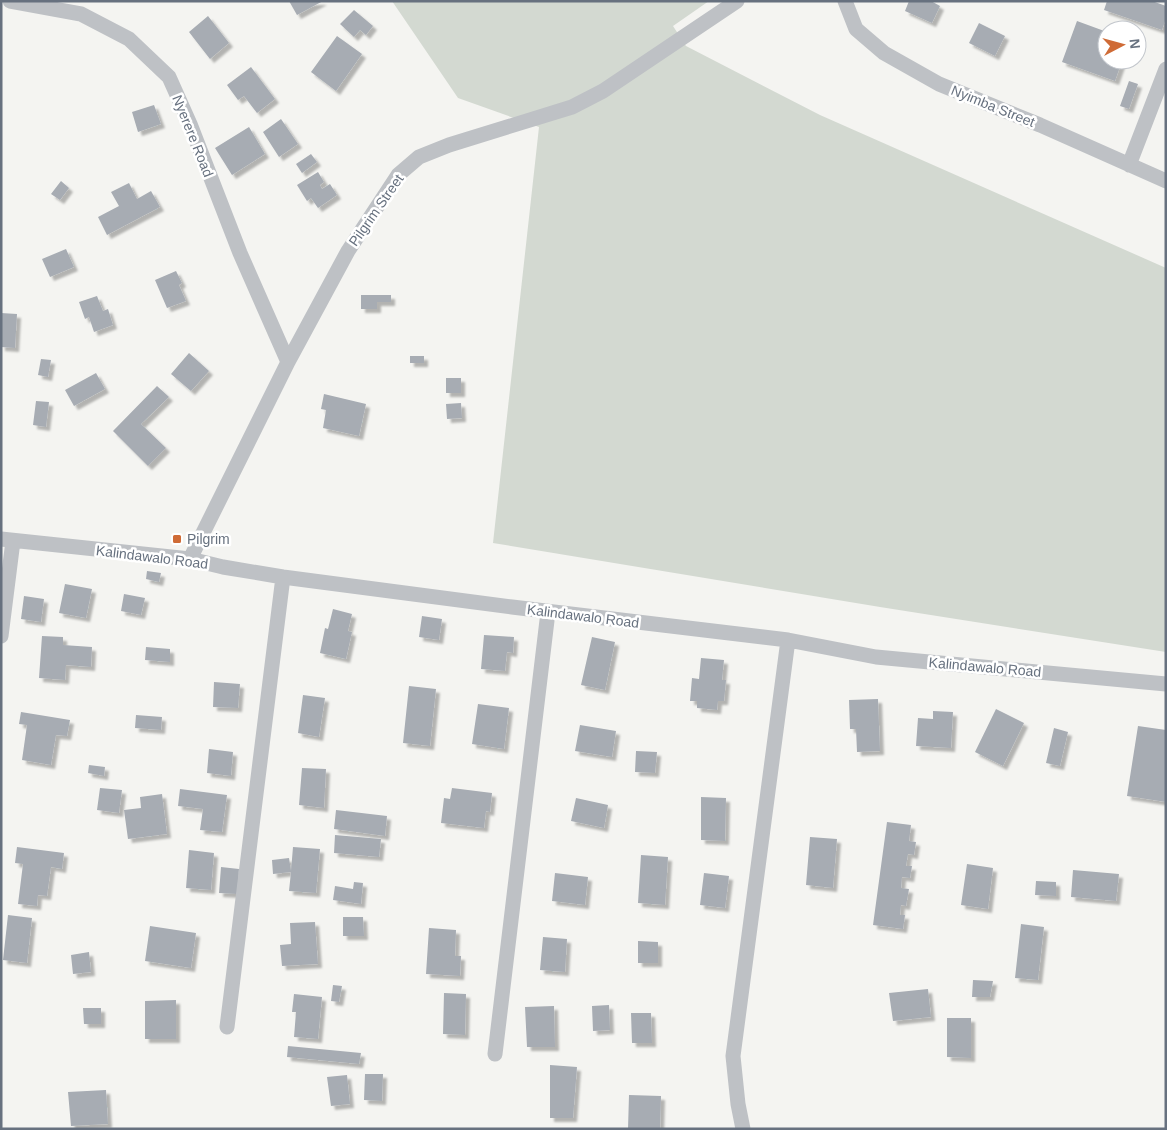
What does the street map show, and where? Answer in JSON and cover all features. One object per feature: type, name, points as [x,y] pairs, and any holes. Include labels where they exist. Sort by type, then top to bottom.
[{"type":"street","name":"Nyerere Road","points":[[10,1],[64,6],[81,14],[129,39],[169,77],[190,124],[240,253],[288,362]]},
{"type":"street","name":"Pilgrim Street","points":[[190,559],[288,362],[348,251],[398,175],[419,157],[572,107],[603,91],[737,1]]},
{"type":"street","name":"Nyimba Street","points":[[845,1],[856,29],[884,54],[940,84],[1040,125],[1166,181]]},
{"type":"street","points":[[1129,165],[1166,69]]},
{"type":"street","points":[[1,636],[7,540]]},
{"type":"street","name":"Kalindawalo Road","points":[[7,540],[190,559],[283,577],[548,612],[788,640],[876,657],[1166,684]]},
{"type":"street","points":[[227,1027],[283,577]]},
{"type":"street","points":[[495,1054],[548,612]]},
{"type":"street","points":[[743,1129],[738,1104],[733,1056],[788,640]]},
{"type":"shaded area","points":[[392,1],[709,1],[673,26],[686,46],[820,115],[1166,268],[1166,652],[493,543],[539,127],[458,98]]},
{"type":"building","points":[[289,1],[323,1],[297,15]]},
{"type":"building","points":[[909,1],[931,1],[940,6],[932,23],[905,11]]},
{"type":"building","points":[[1107,1],[1152,1],[1166,6],[1166,18],[1162,30],[1147,25],[1147,20],[1133,20],[1104,10]]},
{"type":"building","points":[[354,10],[373,26],[366,35],[360,30],[354,37],[340,24]]},
{"type":"building","points":[[208,16],[229,43],[210,59],[189,32]]},
{"type":"building","points":[[1077,21],[1097,28],[1097,70],[1119,70],[1115,81],[1062,62]]},
{"type":"building","points":[[979,23],[1005,36],[995,56],[969,43]]},
{"type":"building","points":[[337,36],[362,54],[336,91],[311,72]]},
{"type":"building","points":[[251,67],[275,99],[257,113],[244,96],[238,100],[227,85]]},
{"type":"building","points":[[1129,81],[1138,84],[1129,109],[1120,106]]},
{"type":"building","points":[[154,105],[161,124],[138,132],[132,112]]},
{"type":"building","points":[[281,119],[298,144],[279,157],[263,132]]},
{"type":"building","points":[[249,127],[265,154],[232,175],[215,148]]},
{"type":"building","points":[[311,154],[317,162],[302,173],[296,164]]},
{"type":"building","points":[[318,172],[324,182],[320,185],[322,189],[330,184],[337,195],[318,208],[311,198],[307,201],[297,185]]},
{"type":"building","points":[[61,181],[69,188],[60,200],[51,194]]},
{"type":"building","points":[[129,183],[137,199],[151,191],[160,207],[107,235],[98,217],[119,206],[111,192]]},
{"type":"building","points":[[66,249],[74,267],[50,277],[42,259]]},
{"type":"building","points":[[176,271],[182,283],[179,285],[186,301],[167,308],[155,280]]},
{"type":"building","points":[[361,295],[391,295],[391,302],[377,302],[377,309],[361,309]]},
{"type":"building","points":[[97,296],[103,311],[108,309],[113,325],[94,332],[89,317],[85,319],[79,302]]},
{"type":"building","points":[[1,313],[17,314],[15,348],[1,347]]},
{"type":"building","points":[[189,353],[209,371],[191,391],[171,374]]},
{"type":"building","points":[[410,356],[424,356],[424,363],[410,363]]},
{"type":"building","points":[[41,359],[51,360],[48,377],[38,375]]},
{"type":"building","points":[[96,373],[105,389],[74,406],[65,390]]},
{"type":"building","points":[[446,378],[461,378],[461,393],[446,393]]},
{"type":"building","points":[[157,386],[169,397],[141,424],[166,448],[148,466],[113,431]]},
{"type":"building","points":[[324,394],[366,404],[359,436],[323,428],[326,410],[321,409]]},
{"type":"building","points":[[36,401],[49,402],[46,427],[33,425]]},
{"type":"building","points":[[461,403],[462,418],[447,419],[446,404]]},
{"type":"building","points":[[147,571],[161,573],[159,582],[146,579]]},
{"type":"building","points":[[65,584],[92,589],[86,618],[59,613]]},
{"type":"building","points":[[124,594],[145,598],[141,615],[121,611]]},
{"type":"building","points":[[24,596],[44,599],[41,622],[21,619]]},
{"type":"building","points":[[333,609],[352,614],[348,631],[352,632],[346,659],[320,653],[325,628],[328,629]]},
{"type":"building","points":[[422,616],[442,619],[439,640],[419,637]]},
{"type":"building","points":[[484,635],[514,637],[513,653],[507,652],[505,671],[481,669]]},
{"type":"building","points":[[42,636],[63,637],[63,645],[92,647],[91,667],[66,665],[65,680],[39,678]]},
{"type":"building","points":[[592,637],[615,642],[605,690],[581,685]]},
{"type":"building","points":[[146,647],[170,649],[170,662],[145,660]]},
{"type":"building","points":[[701,658],[724,660],[722,680],[726,680],[724,701],[718,701],[717,710],[697,708],[697,701],[690,701],[692,678],[699,679]]},
{"type":"building","points":[[214,682],[240,684],[238,708],[213,707]]},
{"type":"building","points":[[409,686],[436,689],[430,746],[403,743]]},
{"type":"building","points":[[303,695],[325,698],[319,737],[298,733]]},
{"type":"building","points":[[878,699],[880,751],[857,752],[856,729],[850,729],[849,700]]},
{"type":"building","points":[[478,704],[509,708],[504,749],[472,744]]},
{"type":"building","points":[[996,709],[1024,723],[1003,766],[975,752]]},
{"type":"building","points":[[933,711],[953,712],[951,748],[916,746],[918,718],[933,719]]},
{"type":"building","points":[[21,712],[70,720],[67,736],[56,735],[51,765],[22,760],[27,725],[19,724]]},
{"type":"building","points":[[136,715],[162,717],[161,730],[135,728]]},
{"type":"building","points":[[580,725],[616,731],[612,757],[575,751]]},
{"type":"building","points":[[1138,726],[1166,730],[1166,802],[1127,796]]},
{"type":"building","points":[[1054,728],[1068,732],[1060,766],[1046,763]]},
{"type":"building","points":[[209,749],[233,752],[231,776],[207,773]]},
{"type":"building","points":[[636,751],[657,752],[655,773],[635,772]]},
{"type":"building","points":[[89,765],[105,767],[104,776],[88,773]]},
{"type":"building","points":[[302,768],[326,769],[324,808],[299,805]]},
{"type":"building","points":[[100,788],[122,790],[119,813],[97,810]]},
{"type":"building","points":[[452,788],[492,793],[490,812],[486,811],[484,828],[441,823],[444,798],[450,799]]},
{"type":"building","points":[[180,789],[227,795],[222,832],[200,830],[203,809],[178,806]]},
{"type":"building","points":[[162,794],[167,834],[128,839],[124,810],[141,808],[140,797]]},
{"type":"building","points":[[701,797],[726,798],[725,841],[701,840]]},
{"type":"building","points":[[576,798],[608,805],[604,828],[571,821]]},
{"type":"building","points":[[336,810],[387,816],[385,836],[334,829]]},
{"type":"building","points":[[887,822],[911,825],[909,841],[916,842],[914,855],[908,854],[906,866],[912,866],[910,878],[902,877],[901,888],[909,889],[906,906],[901,905],[900,915],[905,915],[903,929],[873,925]]},
{"type":"building","points":[[335,835],[381,839],[379,857],[334,853]]},
{"type":"building","points":[[810,837],[837,839],[833,888],[806,885]]},
{"type":"building","points":[[17,847],[64,853],[62,869],[51,867],[47,896],[38,895],[37,906],[18,904],[23,864],[15,863]]},
{"type":"building","points":[[293,847],[320,849],[316,893],[289,891],[291,872],[273,874],[272,860],[289,858],[291,871]]},
{"type":"building","points":[[189,850],[214,853],[211,890],[186,888]]},
{"type":"building","points":[[641,855],[668,857],[665,905],[638,903]]},
{"type":"building","points":[[967,864],[993,868],[988,909],[961,905]]},
{"type":"building","points":[[221,867],[239,869],[237,894],[219,893]]},
{"type":"building","points":[[1073,870],[1119,874],[1116,901],[1071,897]]},
{"type":"building","points":[[555,873],[588,877],[585,905],[552,901]]},
{"type":"building","points":[[704,873],[729,876],[725,908],[700,905]]},
{"type":"building","points":[[1036,881],[1056,882],[1056,896],[1035,895]]},
{"type":"building","points":[[354,882],[363,883],[361,904],[333,900],[335,886],[353,889]]},
{"type":"building","points":[[8,915],[32,918],[27,963],[3,960]]},
{"type":"building","points":[[343,917],[363,917],[364,936],[343,936]]},
{"type":"building","points":[[315,922],[318,964],[282,966],[280,945],[291,944],[290,923]]},
{"type":"building","points":[[1021,924],[1044,927],[1038,980],[1015,978]]},
{"type":"building","points":[[150,926],[196,933],[191,968],[145,961]]},
{"type":"building","points":[[429,928],[456,930],[455,956],[461,956],[460,976],[426,974]]},
{"type":"building","points":[[543,937],[567,939],[565,972],[540,970]]},
{"type":"building","points":[[638,941],[658,942],[658,963],[638,963]]},
{"type":"building","points":[[89,952],[91,972],[73,974],[71,955]]},
{"type":"building","points":[[973,980],[993,981],[990,997],[972,997]]},
{"type":"building","points":[[333,985],[342,986],[339,1002],[331,1001]]},
{"type":"building","points":[[928,989],[931,1017],[893,1021],[889,993]]},
{"type":"building","points":[[444,993],[466,994],[465,1035],[443,1034]]},
{"type":"building","points":[[294,994],[322,997],[318,1039],[294,1037],[296,1012],[292,1012]]},
{"type":"building","points":[[176,1000],[176,1039],[145,1039],[145,1001]]},
{"type":"building","points":[[609,1005],[610,1030],[593,1031],[592,1006]]},
{"type":"building","points":[[554,1006],[555,1047],[527,1047],[525,1007]]},
{"type":"building","points":[[83,1008],[101,1008],[101,1024],[84,1024]]},
{"type":"building","points":[[631,1013],[651,1013],[652,1043],[632,1043]]},
{"type":"building","points":[[947,1018],[971,1018],[971,1058],[947,1057]]},
{"type":"building","points":[[288,1046],[361,1053],[359,1064],[287,1057]]},
{"type":"building","points":[[550,1065],[577,1067],[573,1118],[550,1118]]},
{"type":"building","points":[[365,1074],[383,1074],[382,1101],[364,1100]]},
{"type":"building","points":[[347,1075],[350,1104],[331,1106],[327,1077]]},
{"type":"building","points":[[106,1090],[108,1124],[71,1126],[68,1092]]},
{"type":"building","points":[[629,1095],[661,1096],[660,1129],[628,1129]]},
{"type":"place","name":"Pilgrim","points":[[177,539]]}]
